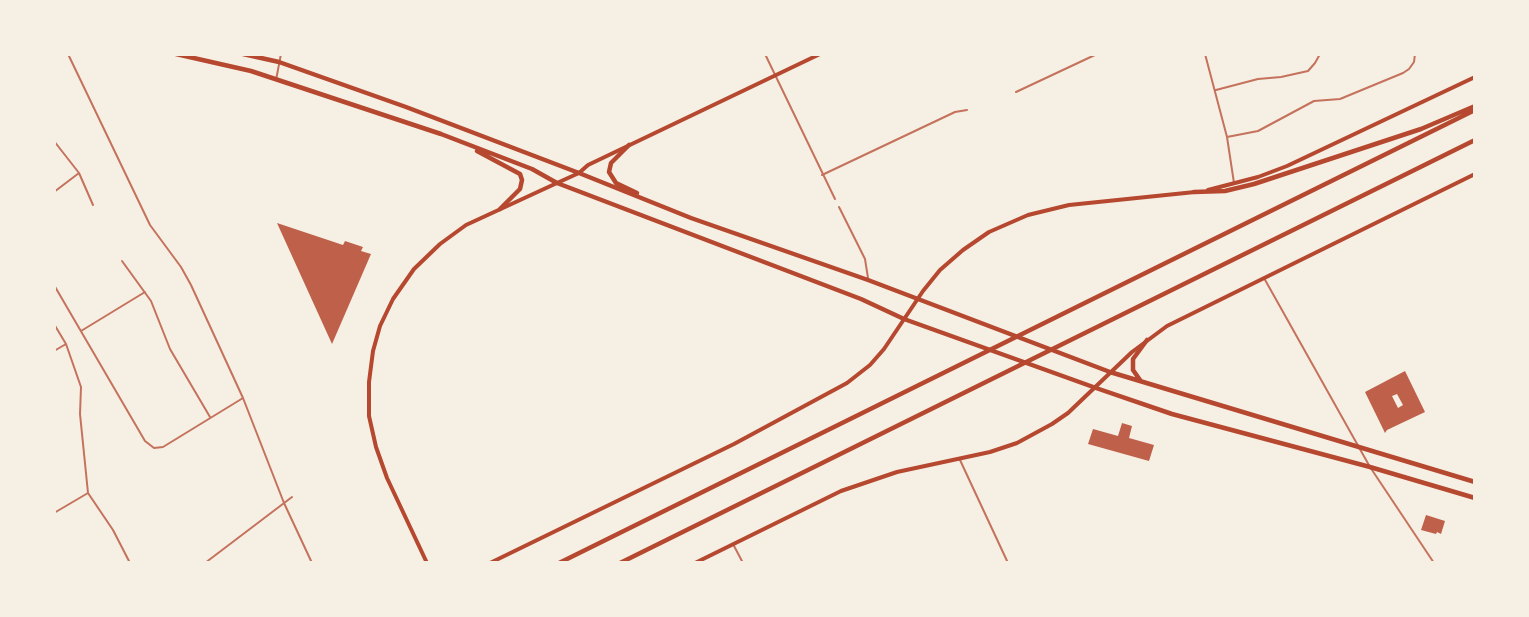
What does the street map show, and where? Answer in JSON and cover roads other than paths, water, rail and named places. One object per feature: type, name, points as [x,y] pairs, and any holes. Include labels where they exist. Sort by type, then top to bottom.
[{"type":"highway","points":[[176,54],[226,65],[331,97],[464,144],[531,169],[557,183],[861,299],[904,318],[1096,388],[1171,413],[1475,498]]},
{"type":"highway","points":[[243,54],[279,62],[402,105],[663,207],[868,280],[1110,372],[1475,482]]},
{"type":"highway","points":[[1194,192],[1225,191],[1254,184],[1412,132],[1475,106]]},
{"type":"highway","points":[[559,563],[1475,110]]},
{"type":"highway","points":[[620,563],[1475,140]]},
{"type":"highway","points":[[464,144],[520,174],[522,180],[520,189],[500,209]]},
{"type":"highway","points":[[629,145],[609,166],[612,178],[616,183],[663,207]]},
{"type":"highway","points":[[1142,382],[1132,365],[1135,355],[1147,340]]},
{"type":"main road","points":[[427,563],[387,478],[376,447],[369,416],[369,382],[373,351],[380,326],[393,299],[414,269],[440,243],[457,231],[579,173],[588,165],[629,145],[820,54]]},
{"type":"main road","points":[[490,563],[734,444],[847,384],[870,365],[884,349],[940,270],[989,232],[1020,218],[1053,208],[1194,192],[1234,184],[1287,166],[1475,77]]},
{"type":"main road","points":[[695,563],[841,491],[897,472],[959,459],[1017,443],[1052,424],[1096,388],[1110,372],[1147,340],[1176,321],[1475,174]]},
{"type":"street","points":[[68,54],[150,225],[182,267],[243,398],[284,503],[312,563]]},
{"type":"street","points":[[276,80],[281,54]]},
{"type":"street","points":[[765,54],[835,200]]},
{"type":"street","points":[[1016,92],[1097,54]]},
{"type":"street","points":[[1205,54],[1227,137],[1234,184]]},
{"type":"street","points":[[1216,90],[1308,71],[1320,54]]},
{"type":"street","points":[[1227,137],[1258,131],[1314,101],[1340,99],[1403,73],[1414,62],[1415,54]]},
{"type":"street","points":[[822,175],[955,112],[967,110]]},
{"type":"street","points":[[54,141],[79,173],[93,205]]},
{"type":"street","points":[[54,192],[79,173]]},
{"type":"street","points":[[839,207],[865,259],[868,280]]},
{"type":"street","points":[[122,261],[151,301],[170,349],[210,417]]},
{"type":"street","points":[[1264,278],[1370,467],[1434,563]]},
{"type":"street","points":[[54,285],[145,441],[154,448],[163,447],[243,398]]},
{"type":"street","points":[[81,331],[145,292]]},
{"type":"street","points":[[54,324],[66,344],[81,387],[80,414],[88,493],[113,530],[130,563]]},
{"type":"street","points":[[54,351],[66,344]]},
{"type":"street","points":[[959,459],[1008,563]]},
{"type":"street","points":[[54,513],[88,493]]},
{"type":"street","points":[[205,563],[292,497]]},
{"type":"street","points":[[733,544],[743,563]]}]
